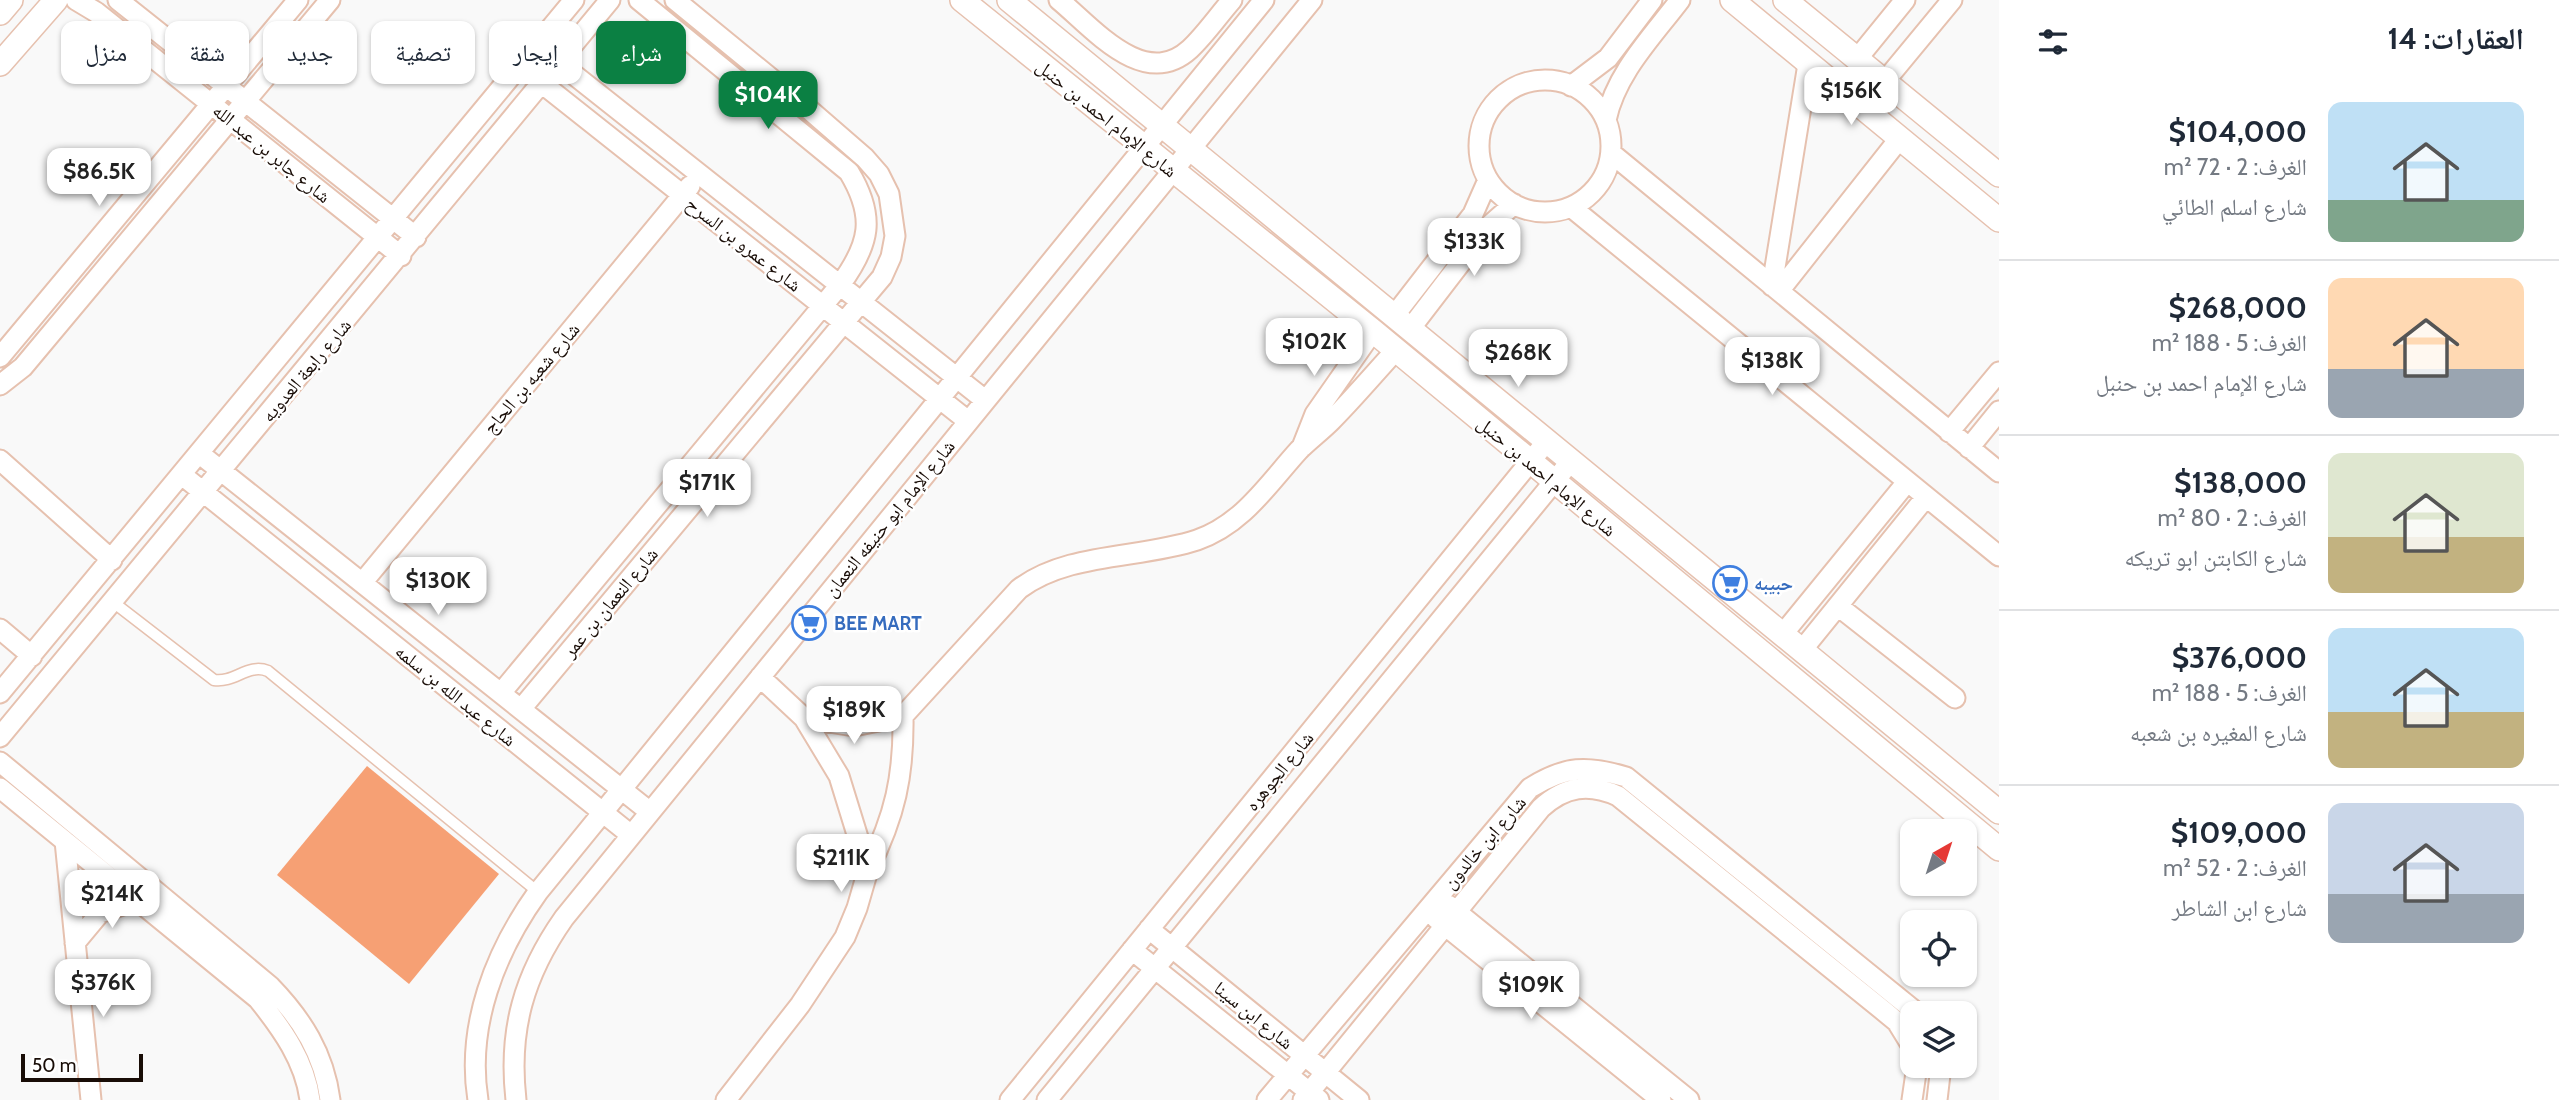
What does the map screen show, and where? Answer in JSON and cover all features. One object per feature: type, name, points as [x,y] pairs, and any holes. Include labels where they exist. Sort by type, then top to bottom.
[{"type":"street","points":[[0,13],[11,0]]},
{"type":"street","points":[[0,64],[55,0]]},
{"type":"street","name":"شارع جابر بن عبد الله","points":[[76,0],[96,12],[401,256]]},
{"type":"street","name":"شارع جابر بن عبد الله","points":[[118,0],[416,237]]},
{"type":"street","points":[[0,357],[298,0]]},
{"type":"street","points":[[0,385],[23,367],[330,0]]},
{"type":"street","name":"شارع رابعة العدويه","points":[[558,21],[575,0]]},
{"type":"street","name":"شارع رابعة العدويه","points":[[582,35],[610,0]]},
{"type":"street","name":"شارع النعمان بن عمر","points":[[501,693],[840,285],[854,266],[865,243],[867,218],[862,194],[849,172],[639,0]]},
{"type":"street","name":"شارع النعمان بن عمر","points":[[521,709],[862,302],[886,267],[895,236],[894,215],[878,174],[865,158],[675,0]]},
{"type":"street","name":"شارع الإمام احمد بن حنبل","points":[[962,0],[1373,331],[1999,849]]},
{"type":"street","name":"شارع الإمام احمد بن حنبل","points":[[1009,0],[1999,813]]},
{"type":"street","points":[[1059,0],[1127,57],[1143,63],[1159,64],[1176,59],[1189,49],[1232,0]]},
{"type":"street","name":"شارع الإمام ابو حنيفه النعمان","points":[[478,1100],[475,1060],[478,1024],[488,988],[506,943],[538,892],[1264,0]]},
{"type":"street","name":"شارع الإمام ابو حنيفه النعمان","points":[[516,1100],[514,1037],[529,976],[544,946],[564,918],[1311,0]]},
{"type":"street","points":[[1571,86],[1608,58],[1652,0]]},
{"type":"street","points":[[1606,120],[1591,99],[1571,86],[1551,80],[1530,82],[1511,89],[1496,103],[1485,120],[1479,140],[1481,160],[1488,180],[1514,204],[1532,211],[1552,212],[1571,207],[1583,200],[1598,185],[1611,153],[1606,120],[1612,96],[1624,74],[1680,0]]},
{"type":"street","points":[[1732,0],[1999,220]]},
{"type":"street","points":[[1785,0],[1999,175]]},
{"type":"street","points":[[1857,59],[1905,0]]},
{"type":"street","points":[[1885,81],[1952,0]]},
{"type":"street","points":[[1775,288],[1808,64]]},
{"type":"street","name":"شارع عمرو بن السرح","points":[[582,81],[985,400]]},
{"type":"street","name":"شارع رابعة العدويه","points":[[0,693],[505,84]]},
{"type":"street","name":"شارع رابعة العدويه","points":[[0,737],[223,472],[542,84]]},
{"type":"street","name":"شارع عمرو بن السرح","points":[[542,84],[968,421]]},
{"type":"street","points":[[1775,288],[1900,138]]},
{"type":"street","points":[[1611,153],[1999,472]]},
{"type":"street","name":"شارع شعبه بن الحاج","points":[[362,583],[699,174]]},
{"type":"street","points":[[1402,322],[1473,214],[1488,180]]},
{"type":"street","points":[[1402,322],[1489,226],[1514,204]]},
{"type":"street","points":[[1571,207],[1999,556]]},
{"type":"street","points":[[1301,448],[1315,414],[1373,331]]},
{"type":"street","points":[[804,718],[854,726],[903,716],[1019,589],[1032,579],[1059,568],[1199,539],[1226,525],[1250,507],[1301,448],[1341,411],[1395,350]]},
{"type":"street","points":[[1950,432],[1999,372]]},
{"type":"street","points":[[1969,448],[1999,411]]},
{"type":"street","name":"شارع الجوهره","points":[[1010,1100],[1547,441]]},
{"type":"street","name":"شارع عبد الله بن سلمه","points":[[200,454],[650,812]]},
{"type":"street","points":[[0,460],[112,560]]},
{"type":"street","name":"شارع الجوهره","points":[[1047,1100],[1570,461]]},
{"type":"street","name":"شارع عبد الله بن سلمه","points":[[182,475],[631,835]]},
{"type":"street","points":[[1782,635],[1907,482]]},
{"type":"street","points":[[1802,650],[1926,497]]},
{"type":"street","points":[[1838,606],[1955,698]]},
{"type":"street","points":[[0,629],[32,656]]},
{"type":"street","points":[[760,677],[804,718],[839,776],[853,814],[868,870]]},
{"type":"street","points":[[1854,730],[1872,708]]},
{"type":"street","points":[[726,1100],[800,1006],[839,947],[858,908],[868,870],[886,834],[898,796],[904,756],[903,716]]},
{"type":"street","points":[[0,762],[270,986],[295,1012],[314,1044],[327,1079],[330,1100]]},
{"type":"street","name":"شارع ابن خالدون","points":[[1267,1100],[1530,788],[1553,774],[1577,769],[1601,769],[1626,777],[1902,1001]]},
{"type":"street","name":"شارع ابن خالدون","points":[[1310,1097],[1325,1073],[1541,808],[1553,797],[1586,787],[1618,796],[1891,1017],[1900,1027]]},
{"type":"street","points":[[0,788],[258,999],[280,1026],[298,1057],[310,1100]]},
{"type":"street","points":[[65,841],[91,1100]]},
{"type":"street","points":[[1703,866],[1716,850]]},
{"type":"street","points":[[75,943],[100,913],[137,900]]},
{"type":"street","points":[[1432,904],[1583,1025],[1689,1100]]},
{"type":"street","name":"شارع ابن سينا","points":[[1149,929],[1359,1100]]},
{"type":"street","name":"شارع ابن سينا","points":[[1132,950],[1310,1097]]},
{"type":"street","points":[[1583,1025],[1661,1100]]},
{"type":"street","points":[[1912,1100],[1915,1078]]},
{"type":"street","points":[[1937,1100],[1940,1078]]},
{"type":"lane","points":[[113,602],[214,680],[228,681],[253,669],[268,671],[538,892]]},
{"type":"building","points":[[367,766],[499,874],[409,984],[277,875]]},
{"type":"place","name":"حبيبه","points":[[1730,583]]},
{"type":"place","name":"BEE MART","points":[[809,623]]}]
